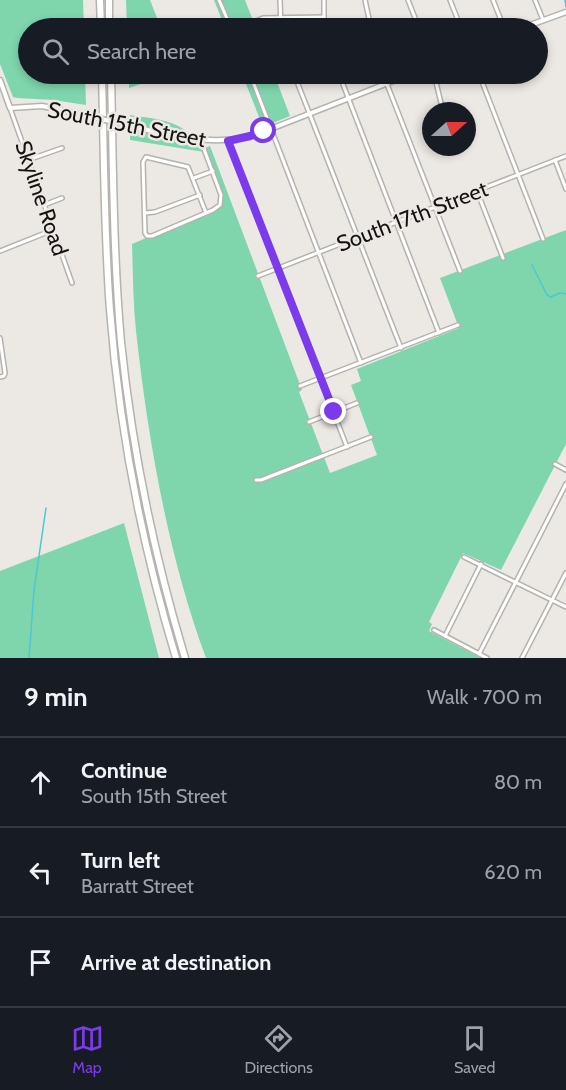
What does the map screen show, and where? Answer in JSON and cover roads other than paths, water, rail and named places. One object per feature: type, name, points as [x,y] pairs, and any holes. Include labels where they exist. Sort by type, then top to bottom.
[{"type":"highway","points":[[100,0],[101,18]]},
{"type":"highway","points":[[109,0],[110,18]]},
{"type":"highway","points":[[102,84],[107,262],[121,411],[143,533],[176,658]]},
{"type":"highway","points":[[111,84],[116,269],[125,374],[138,465],[151,526],[185,658]]},
{"type":"main road","points":[[548,18],[566,12]]},
{"type":"main road","name":"Skyline Road","points":[[0,80],[10,108]]},
{"type":"main road","name":"South 15th Street","points":[[10,108],[42,106],[201,141],[228,141],[271,129],[384,84]]},
{"type":"street","points":[[219,0],[227,18]]},
{"type":"street","points":[[280,0],[280,18]]},
{"type":"street","points":[[264,18],[324,17],[324,0]]},
{"type":"street","points":[[365,0],[369,18]]},
{"type":"street","points":[[408,0],[415,18]]},
{"type":"street","points":[[450,0],[457,18]]},
{"type":"street","points":[[493,0],[500,18]]},
{"type":"street","points":[[535,0],[542,18]]},
{"type":"street","points":[[254,84],[361,363]]},
{"type":"street","points":[[298,84],[400,348]]},
{"type":"street","points":[[343,84],[439,333]]},
{"type":"street","points":[[387,84],[460,271]]},
{"type":"street","points":[[436,84],[441,102]]},
{"type":"street","points":[[482,84],[543,239]]},
{"type":"street","name":"Skyline Road","points":[[10,108],[72,283]]},
{"type":"street","points":[[201,141],[221,195],[221,202],[217,208],[206,213],[152,236],[147,236],[144,229],[143,162],[148,157],[186,166],[194,178],[206,213]]},
{"type":"street","points":[[228,141],[347,447]]},
{"type":"street","points":[[28,160],[62,147]]},
{"type":"street","name":"South 17th Street","points":[[258,276],[566,156]]},
{"type":"street","points":[[555,160],[566,189]]},
{"type":"street","points":[[194,178],[213,171]]},
{"type":"street","points":[[477,190],[503,258]]},
{"type":"street","points":[[144,213],[155,212],[200,195]]},
{"type":"street","points":[[44,205],[62,198]]},
{"type":"street","points":[[0,251],[53,230]]},
{"type":"street","points":[[300,386],[458,325]]},
{"type":"street","points":[[0,338],[5,375],[0,378]]},
{"type":"street","points":[[309,422],[357,403]]},
{"type":"street","points":[[256,480],[371,437]]},
{"type":"street","points":[[555,464],[566,470]]},
{"type":"street","points":[[479,654],[566,484]]},
{"type":"street","points":[[464,556],[566,607]]},
{"type":"street","points":[[445,636],[481,564]]},
{"type":"street","points":[[522,658],[566,573]]},
{"type":"street","points":[[434,630],[487,658]]},
{"type":"waterway","points":[[565,0],[566,7]]},
{"type":"waterway","points":[[532,265],[547,295],[551,297],[560,293],[566,294]]},
{"type":"waterway","points":[[29,658],[34,590],[46,508]]}]
